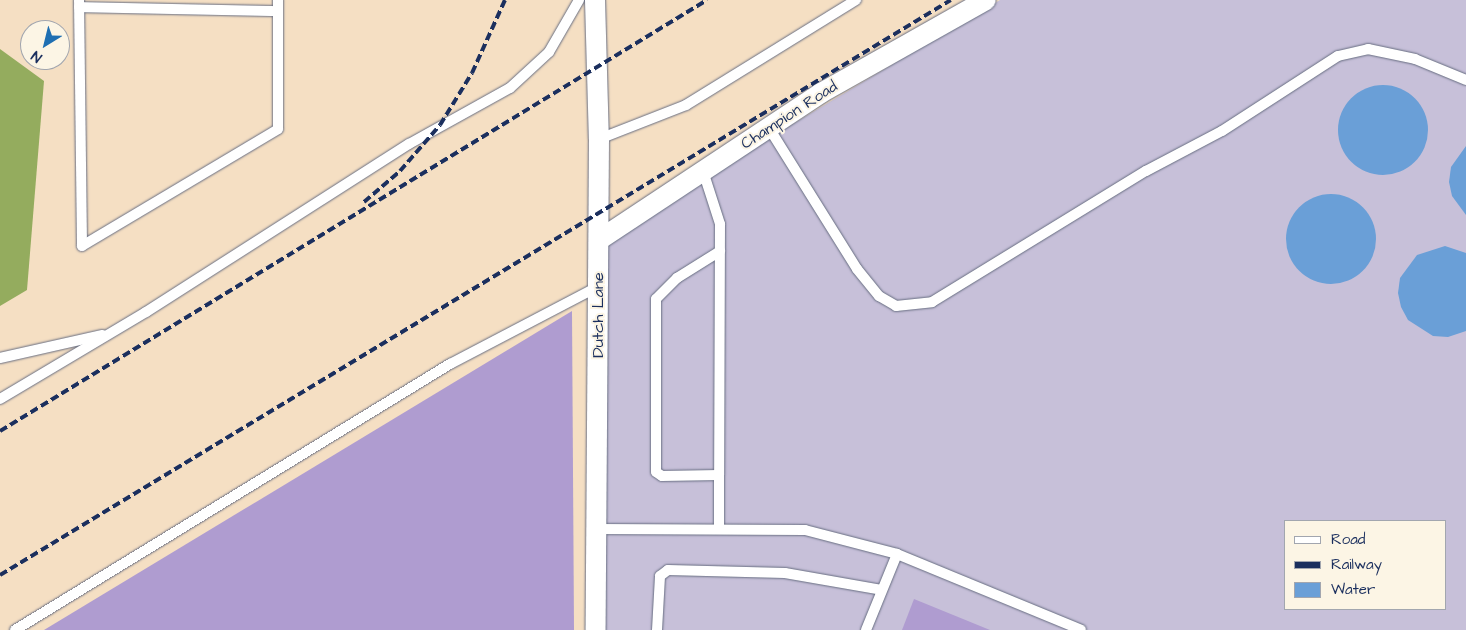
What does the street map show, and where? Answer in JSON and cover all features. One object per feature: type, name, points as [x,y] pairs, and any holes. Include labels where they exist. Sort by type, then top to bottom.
[{"type":"street","name":"Dutch Lane","points":[[595,0],[599,139],[596,630]]},
{"type":"street","name":"Champion Road","points":[[599,240],[822,93],[986,0]]},
{"type":"lane","points":[[0,399],[113,332],[409,144],[510,88],[549,52],[579,0]]},
{"type":"lane","points":[[599,139],[686,105],[856,0]]},
{"type":"lane","points":[[79,4],[278,5],[278,129],[82,246],[79,4]]},
{"type":"lane","points":[[769,128],[856,269],[879,296],[896,306],[932,302],[1146,171],[1222,131],[1338,56],[1368,49],[1415,59],[1466,80]]},
{"type":"lane","points":[[703,171],[720,224],[718,529]]},
{"type":"lane","points":[[719,475],[662,476],[656,472],[656,299],[677,278],[720,251]]},
{"type":"lane","points":[[15,630],[450,364],[599,286]]},
{"type":"lane","points":[[0,358],[113,332]]},
{"type":"lane","points":[[596,530],[805,530],[897,554],[1081,630]]},
{"type":"lane","points":[[866,630],[897,554]]},
{"type":"lane","points":[[656,630],[660,576],[668,570],[784,573],[882,590]]},
{"type":"shaded area","points":[[1000,0],[1466,0],[1466,630],[597,630],[599,240]]},
{"type":"green space","points":[[0,49],[20,64],[20,70],[29,70],[44,81],[27,290],[0,306]]},
{"type":"water","points":[[1383,85],[1400,88],[1415,98],[1425,113],[1428,130],[1425,147],[1415,162],[1400,172],[1383,175],[1366,172],[1351,162],[1341,147],[1338,130],[1341,113],[1351,98],[1366,88]]},
{"type":"water","points":[[1466,146],[1466,215],[1452,196],[1449,182],[1451,167]]},
{"type":"water","points":[[1331,194],[1348,197],[1363,207],[1373,222],[1376,239],[1373,256],[1363,271],[1348,281],[1331,284],[1314,281],[1299,271],[1289,256],[1286,239],[1289,222],[1299,207],[1314,197]]},
{"type":"water","points":[[1445,246],[1466,253],[1466,331],[1448,337],[1433,336],[1408,320],[1401,307],[1398,293],[1400,278],[1417,255]]},
{"type":"building","points":[[572,311],[574,630],[44,630]]},
{"type":"building","points":[[914,599],[990,630],[902,630]]},
{"type":"railway","points":[[364,202],[400,171],[440,125],[472,73],[505,0]]},
{"type":"railway","points":[[0,431],[707,0]]},
{"type":"railway","points":[[0,575],[951,0]]}]
